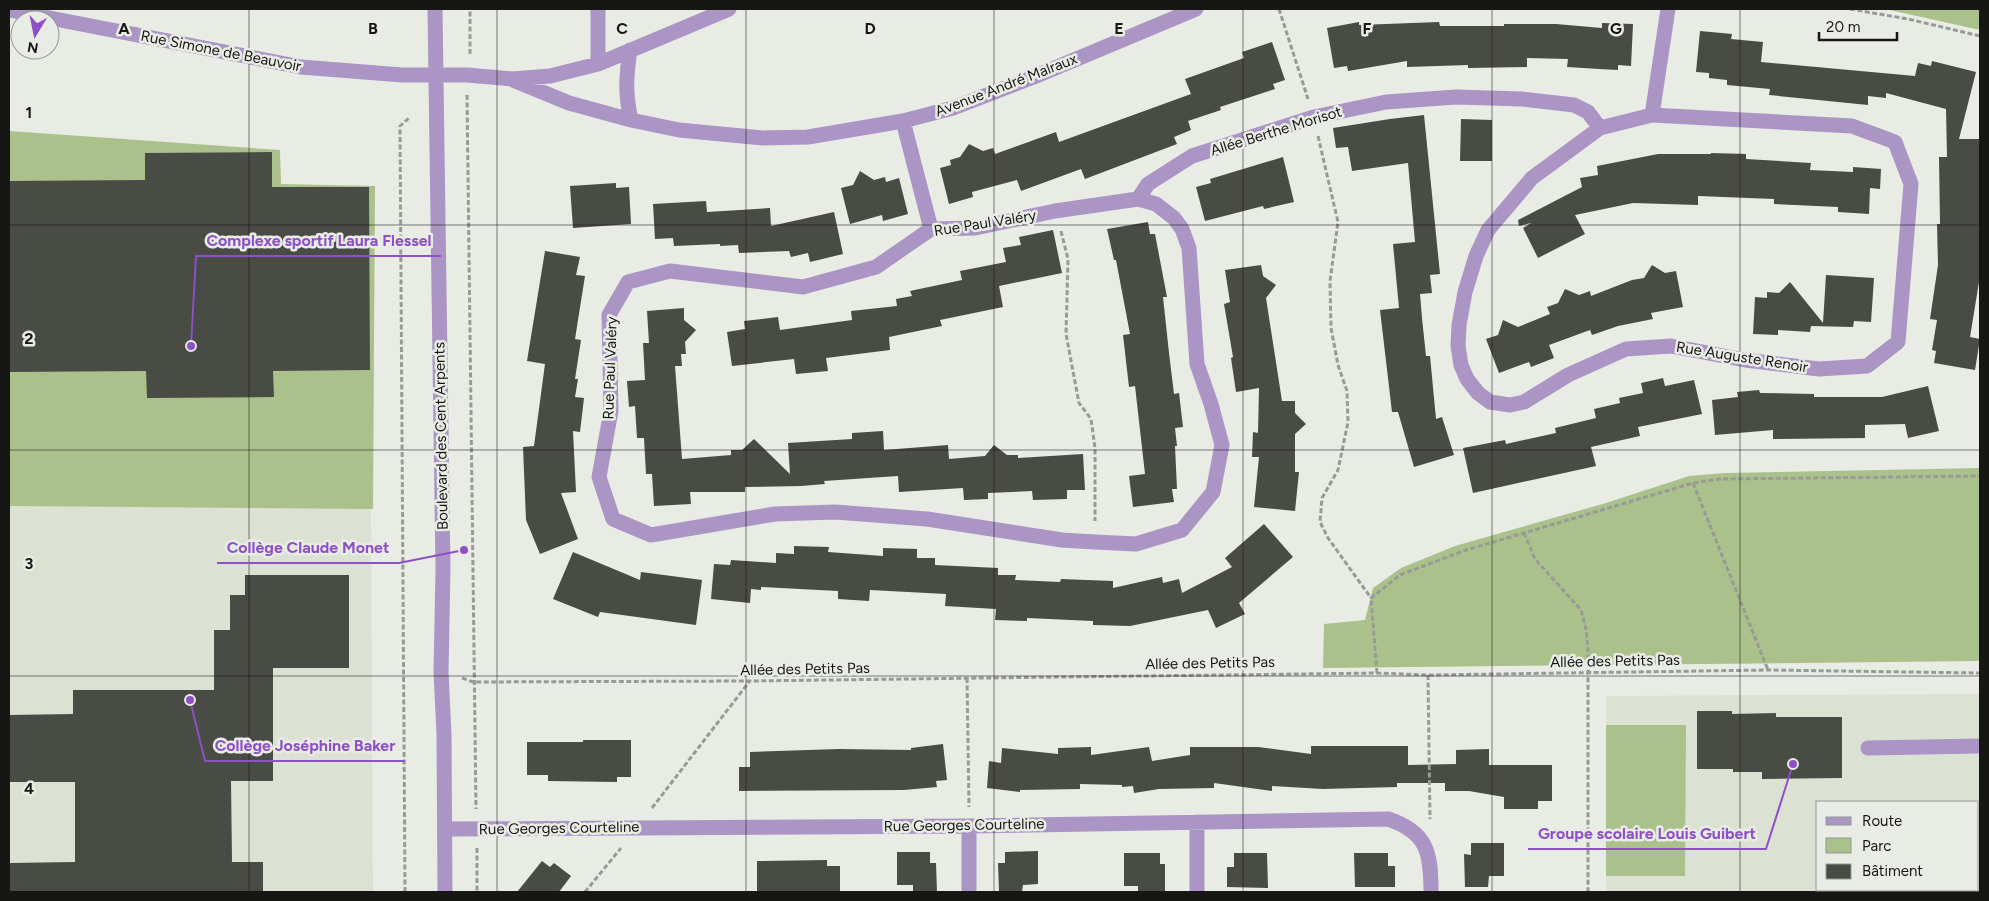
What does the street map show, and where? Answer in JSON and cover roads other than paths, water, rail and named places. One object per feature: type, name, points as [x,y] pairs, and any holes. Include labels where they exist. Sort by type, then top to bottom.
[{"type":"street","name":"Boulevard des Cent Arpents","points":[[435,9],[443,569],[441,672],[444,735],[445,892]]},
{"type":"street","points":[[598,9],[598,64]]},
{"type":"street","name":"Avenue André Malraux","points":[[436,74],[512,79],[550,76],[598,64],[729,9]]},
{"type":"street","name":"Avenue André Malraux","points":[[512,79],[569,103],[631,120],[679,130],[762,138],[808,137],[903,121],[953,108],[1036,76],[1196,9]]},
{"type":"street","points":[[1652,115],[1668,9]]},
{"type":"street","name":"Rue Simone de Beauvoir","points":[[9,10],[301,67],[402,75],[436,74]]},
{"type":"street","points":[[630,50],[625,81],[626,98],[631,120]]},
{"type":"street","name":"Allée Berthe Morisot","points":[[1138,199],[1148,184],[1192,156],[1314,117],[1386,102],[1456,97],[1522,99],[1574,106],[1588,112],[1600,128]]},
{"type":"street","name":"Rue Auguste Renoir","points":[[1652,115],[1852,126],[1895,142],[1911,184],[1898,342],[1867,366],[1819,368],[1745,360],[1672,346],[1626,349],[1568,376],[1524,402],[1510,405],[1490,402],[1478,393],[1467,379],[1461,366],[1458,346],[1465,292],[1476,256],[1488,230],[1532,178],[1600,128],[1652,115]]},
{"type":"street","points":[[903,121],[931,229]]},
{"type":"street","name":"Rue Paul Valéry","points":[[1138,199],[1156,204],[1174,218],[1182,229],[1189,248],[1197,364],[1222,444],[1214,492],[1182,530],[1136,544],[1095,542],[1062,540],[926,519],[835,512],[775,514],[650,535],[613,519],[599,477],[611,411],[609,315],[628,282],[670,271],[803,287],[876,267],[931,229],[975,228],[1055,211],[1138,199]]},
{"type":"street","points":[[1868,748],[1980,746]]},
{"type":"street","name":"Rue Georges Courteline","points":[[445,829],[969,826],[1388,820],[1403,824],[1417,833],[1428,852],[1431,892]]},
{"type":"street","points":[[1197,822],[1197,892]]},
{"type":"street","points":[[969,826],[969,892]]},
{"type":"place","name":"Complexe sportif Laura Flessel","points":[[191,346]]},
{"type":"place","name":"Collège Claude Monet","points":[[464,550]]},
{"type":"place","name":"Collège Joséphine Baker","points":[[190,700]]},
{"type":"place","name":"Groupe scolaire Louis Guibert","points":[[1793,764]]}]
